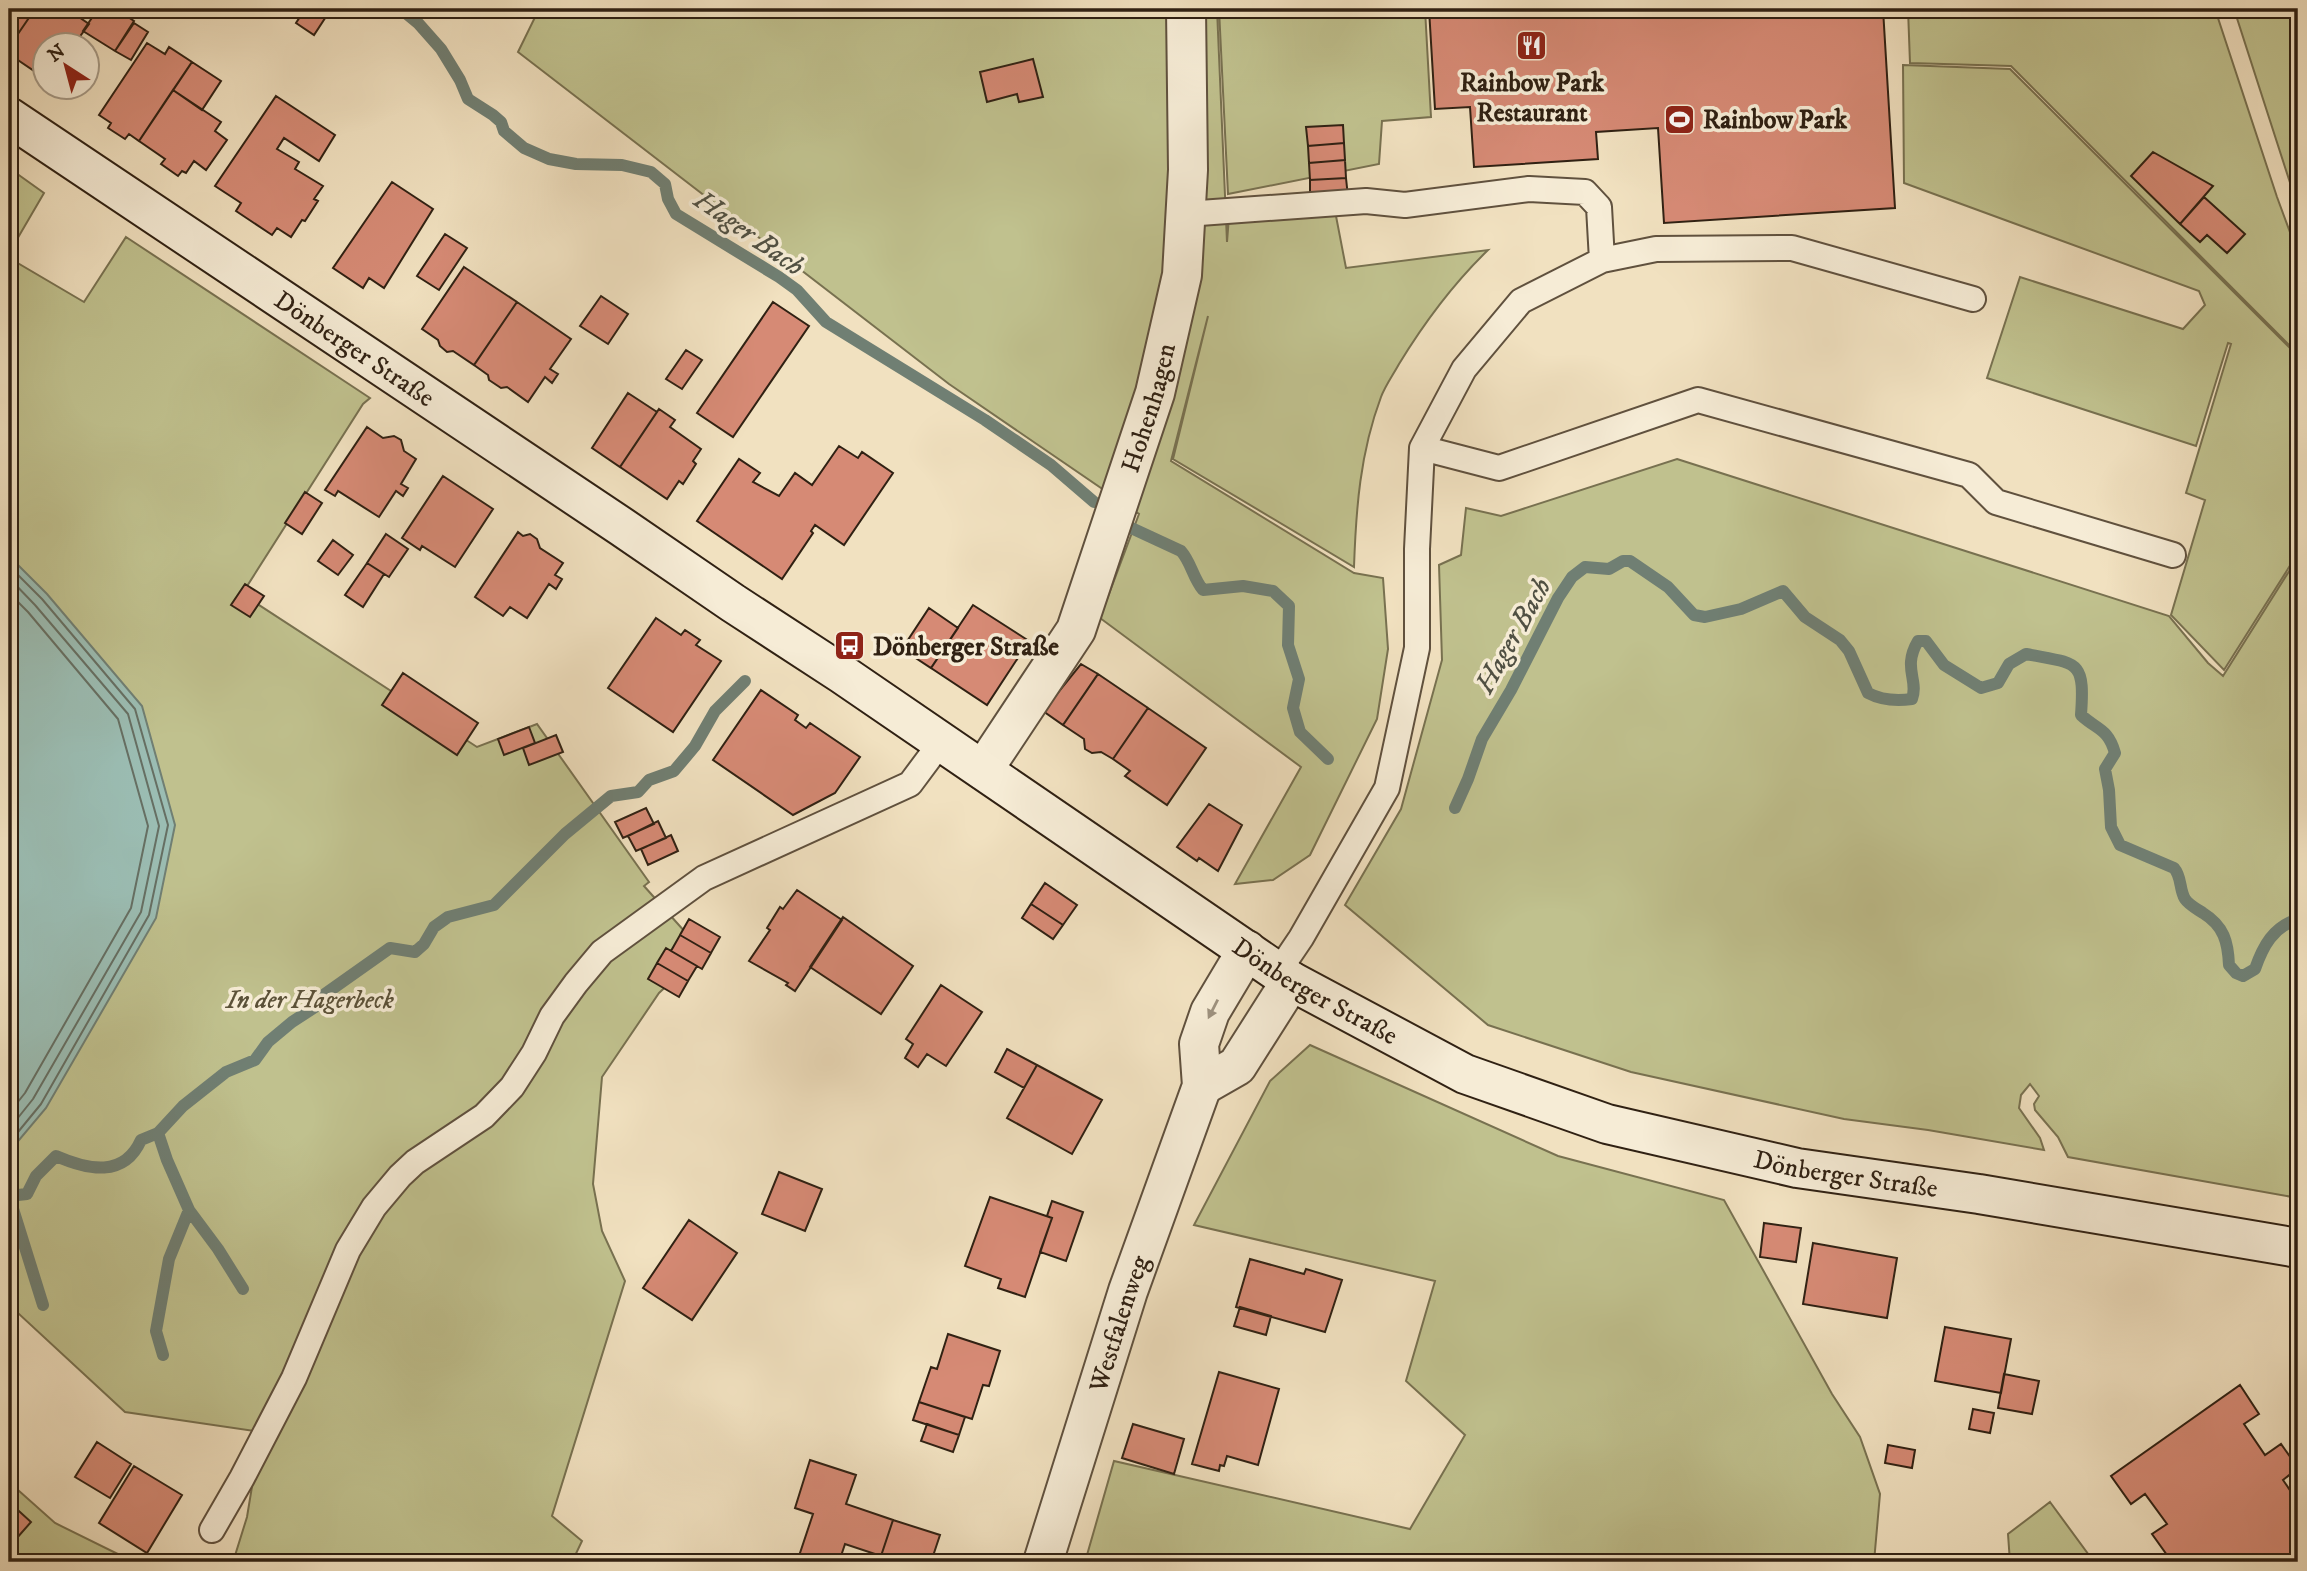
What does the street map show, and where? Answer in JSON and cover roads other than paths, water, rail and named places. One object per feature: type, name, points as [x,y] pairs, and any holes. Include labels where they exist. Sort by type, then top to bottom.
[{"type":"street","name":"Hohenhagen","points":[[983,770],[1076,630],[1155,393],[1182,275],[1188,170],[1186,9]]},
{"type":"street","name":"Dönberger Straße","points":[[9,117],[942,741],[1285,976],[1465,1074],[1607,1124],[1797,1168],[1979,1194],[2298,1248]]},
{"type":"street","name":"Westfalenweg","points":[[1043,1562],[1128,1291],[1202,1086],[1199,1044],[1210,1012],[1247,950]]},
{"type":"street","points":[[1202,1086],[1237,1066],[1285,976]]},
{"type":"lane","points":[[1186,214],[1367,201],[1405,205],[1529,188],[1585,192],[1599,207],[1602,260]]},
{"type":"lane","points":[[1285,976],[1301,938],[1387,788],[1417,648],[1422,448],[1464,369],[1521,301],[1602,260],[1656,249],[1792,248],[1972,299]]},
{"type":"lane","points":[[1422,448],[1499,468],[1698,400],[1969,475],[1996,502],[2173,555]]},
{"type":"lane","points":[[212,1530],[294,1378],[348,1250],[374,1207],[415,1162],[484,1116],[512,1087],[534,1053],[552,1016],[602,952],[704,878],[909,784],[942,741]]},
{"type":"water","points":[[9,556],[47,594],[142,706],[175,825],[156,918],[46,1108],[9,1152]]},
{"type":"waterway","name":"Hager Bach","points":[[401,9],[418,23],[441,49],[468,99],[493,115],[501,122],[504,131],[524,148],[549,159],[576,164],[622,165],[651,172],[665,184],[668,199],[676,214],[779,277],[797,290],[826,322],[985,420],[1051,465],[1094,502]]},
{"type":"waterway","name":"Hager Bach","points":[[1127,526],[1181,551],[1203,590],[1243,586],[1273,591],[1289,606],[1288,645],[1299,679],[1293,708],[1300,732],[1328,759]]},
{"type":"waterway","name":"Hager Bach","points":[[1455,808],[1482,739],[1572,577],[1585,567],[1609,569],[1623,561],[1630,561],[1668,587],[1694,615],[1705,617],[1741,609],[1783,591],[1805,617],[1840,640],[1849,651],[1868,693],[1884,699],[1912,699],[1914,686],[1911,659],[1918,641],[1926,641],[1944,665],[1981,688],[1998,683],[2009,664],[2026,654],[2067,663],[2079,674],[2081,715],[2105,734],[2115,753],[2105,769],[2111,827],[2120,845],[2174,868],[2185,899],[2216,923],[2226,942],[2229,965],[2243,976],[2255,969],[2270,938],[2282,927],[2298,919]]},
{"type":"waterway","points":[[9,1196],[27,1194],[36,1176],[56,1156],[80,1165],[104,1168],[125,1160],[141,1140],[158,1133],[183,1106],[226,1072],[255,1060],[268,1042],[315,1007],[325,994],[390,948],[415,952],[424,944],[434,927],[448,917],[494,905],[565,834],[611,796],[638,792],[649,780],[674,771],[695,746],[715,711],[745,681]]},
{"type":"waterway","points":[[158,1133],[189,1210],[243,1289]]},
{"type":"waterway","points":[[9,1196],[43,1305]]},
{"type":"waterway","points":[[163,1355],[156,1331],[169,1259],[189,1210]]},
{"type":"place","name":"Rainbow Park Restaurant","points":[[1532,46]]},
{"type":"place","name":"Rainbow Park","points":[[1680,119]]},
{"type":"place","name":"Dönberger Straße","points":[[850,646]]},
{"type":"park label","name":"In der Hagerbeck","points":[[310,999]]}]
